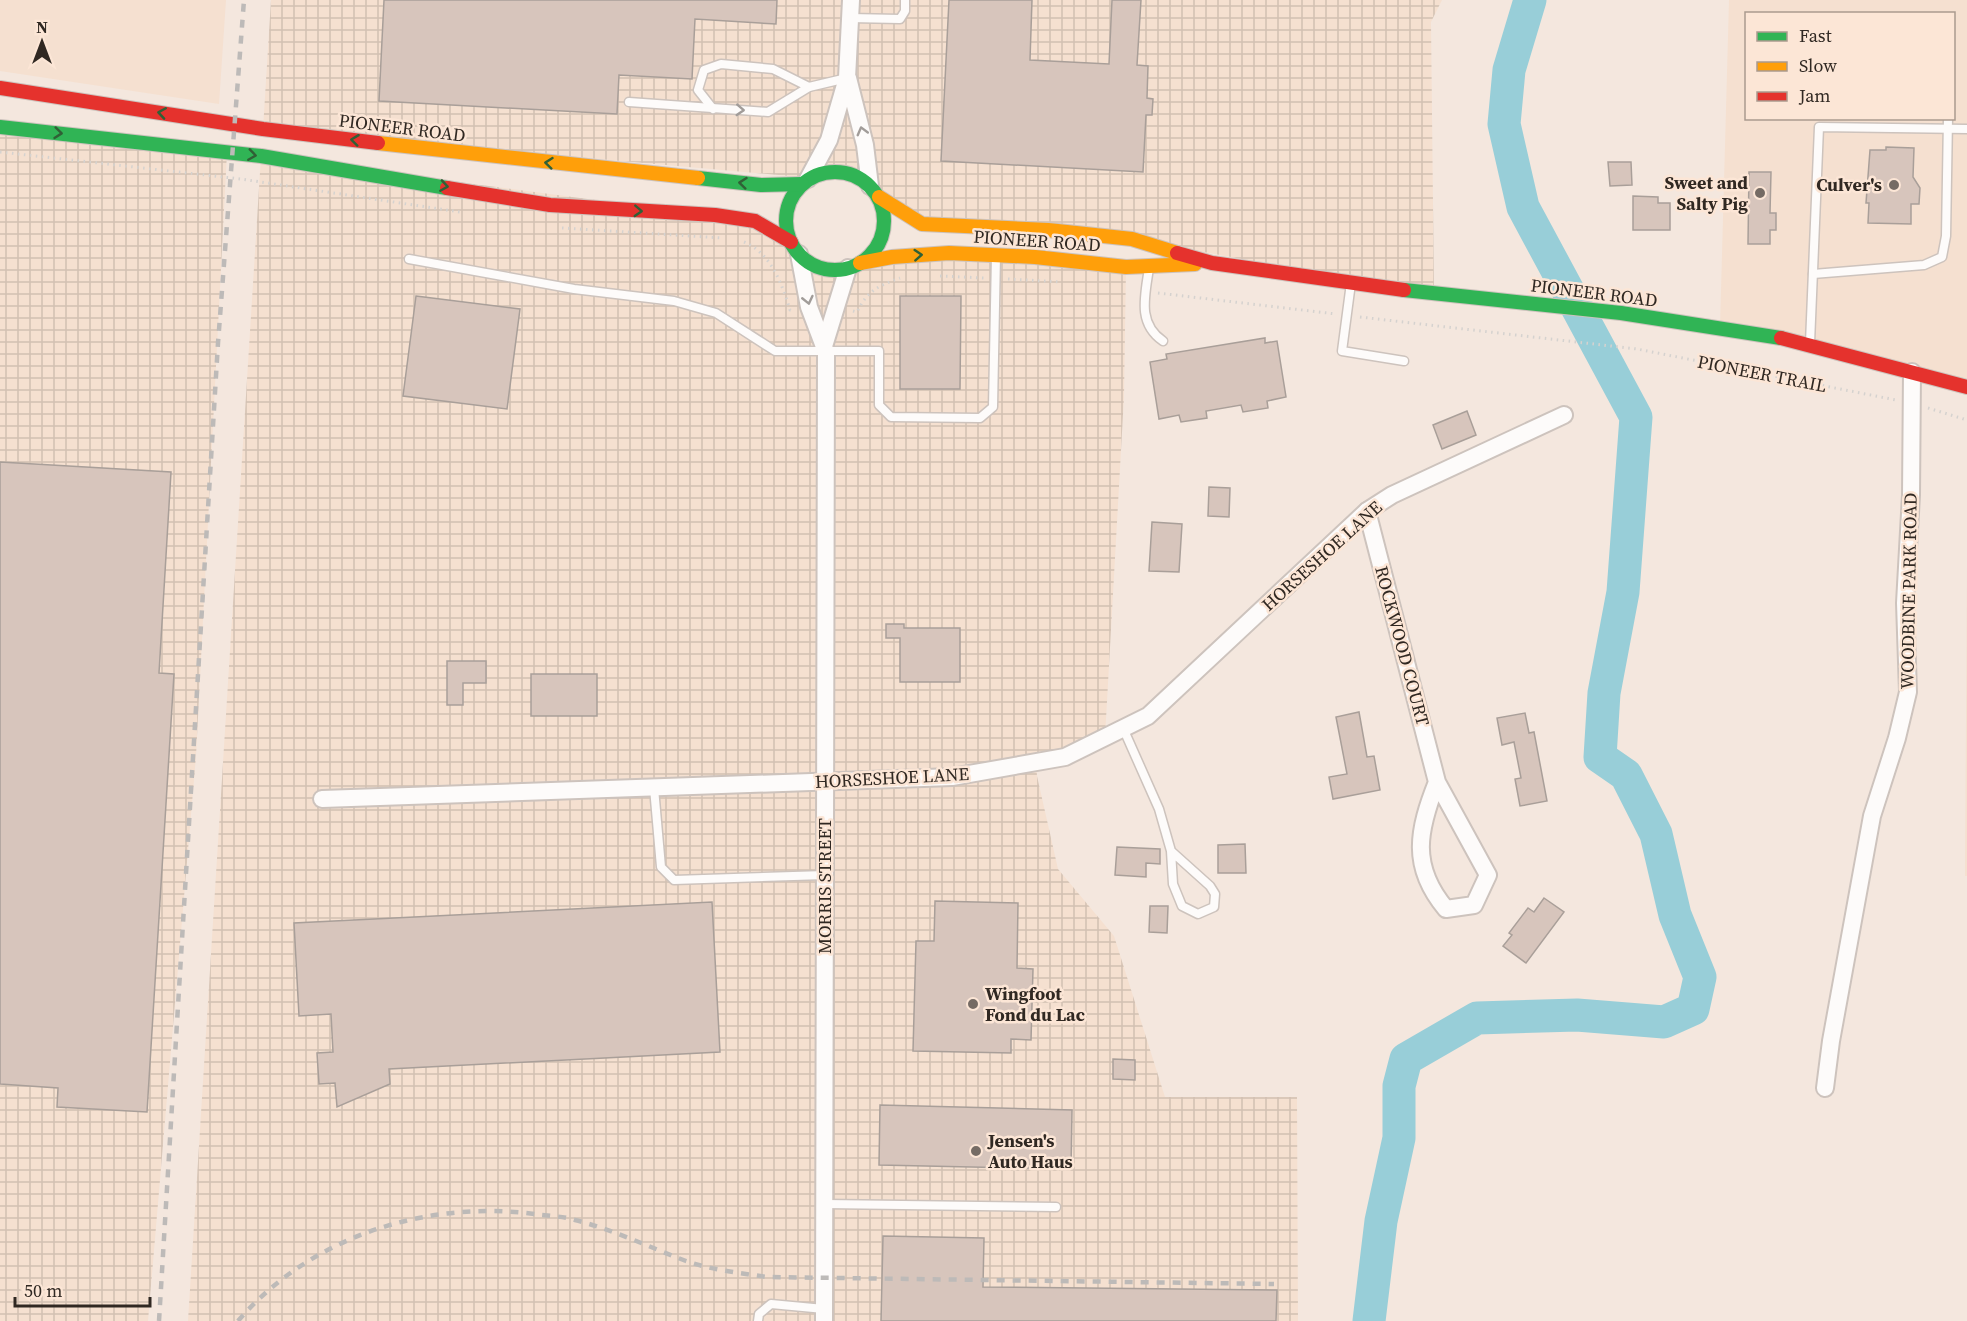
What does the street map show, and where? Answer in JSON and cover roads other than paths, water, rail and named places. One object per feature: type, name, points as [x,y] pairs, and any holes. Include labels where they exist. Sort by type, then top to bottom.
[{"type":"main road","name":"PIONEER ROAD","points":[[0,88],[226,124],[463,154],[761,185],[805,182]]},
{"type":"main road","points":[[0,127],[261,156],[550,205],[715,215],[755,221],[825,269],[854,266],[876,247],[884,227],[884,211],[874,191],[851,174],[834,171],[805,182],[792,197],[786,212],[786,227],[795,248]]},
{"type":"main road","name":"PIONEER ROAD","points":[[874,191],[922,224],[1048,230],[1132,239],[1212,263],[1351,283],[1621,313],[1810,344],[1967,387]]},
{"type":"main road","name":"PIONEER ROAD","points":[[854,266],[949,253],[1126,267],[1212,263]]},
{"type":"street","points":[[805,182],[829,140],[847,78],[851,0]]},
{"type":"street","points":[[847,78],[866,145],[874,191]]},
{"type":"street","name":"MORRIS STREET","points":[[795,248],[809,307],[825,348]]},
{"type":"street","name":"MORRIS STREET","points":[[824,1315],[825,348],[854,266]]},
{"type":"street","name":"WOODBINE PARK ROAD","points":[[1825,1088],[1833,1030],[1874,809],[1899,731],[1908,692],[1905,603],[1912,372]]},
{"type":"street","name":"HORSESHOE LANE","points":[[322,799],[952,777],[1065,757],[1148,716],[1367,511],[1392,495],[1564,415]]},
{"type":"street","name":"ROCKWOOD COURT","points":[[1367,511],[1437,782],[1488,875],[1474,905],[1446,909],[1429,890],[1420,856],[1425,813],[1437,782]]},
{"type":"lane","points":[[850,18],[900,19],[905,11],[905,0]]},
{"type":"lane","points":[[713,109],[698,90],[704,70],[721,64],[773,69],[809,87]]},
{"type":"lane","points":[[629,102],[768,112],[809,87],[847,78]]},
{"type":"lane","points":[[1813,274],[1924,265],[1942,257],[1946,236],[1948,120]]},
{"type":"lane","points":[[1810,344],[1820,123],[1967,129]]},
{"type":"lane","points":[[1152,245],[1145,291],[1146,320],[1151,333],[1163,341]]},
{"type":"lane","points":[[409,259],[574,289],[674,301],[716,313],[775,351],[825,348],[879,351],[879,405],[891,417],[980,417],[993,407],[996,255]]},
{"type":"lane","points":[[1351,283],[1342,351],[1404,361]]},
{"type":"lane","points":[[1123,727],[1159,809],[1171,851],[1173,884],[1182,906],[1198,914],[1214,907],[1215,894],[1210,886],[1171,851]]},
{"type":"lane","points":[[654,788],[660,867],[674,879],[825,875]]},
{"type":"lane","points":[[825,1204],[1056,1207]]},
{"type":"lane","points":[[758,1317],[771,1304],[824,1315]]},
{"type":"waterway","points":[[1369,1321],[1381,1221],[1399,1138],[1399,1086],[1406,1059],[1477,1018],[1577,1015],[1664,1022],[1693,1009],[1700,977],[1675,915],[1656,834],[1626,775],[1600,757],[1604,693],[1623,592],[1636,417],[1523,207],[1504,124],[1509,70],[1530,0]]},
{"type":"railway","points":[[159,1321],[218,343],[244,0]]},
{"type":"railway","points":[[238,1321],[267,1291],[300,1266],[335,1246],[373,1230],[412,1219],[453,1213],[494,1211],[570,1219],[618,1234],[696,1264],[767,1277],[1274,1284]]},
{"type":"place","name":"Culver's","points":[[1894,185]]},
{"type":"place","name":"Sweet and Salty Pig","points":[[1760,193]]},
{"type":"place","name":"Wingfoot Fond du Lac","points":[[973,1004]]},
{"type":"place","name":"Jensen's Auto Haus","points":[[976,1151]]}]
